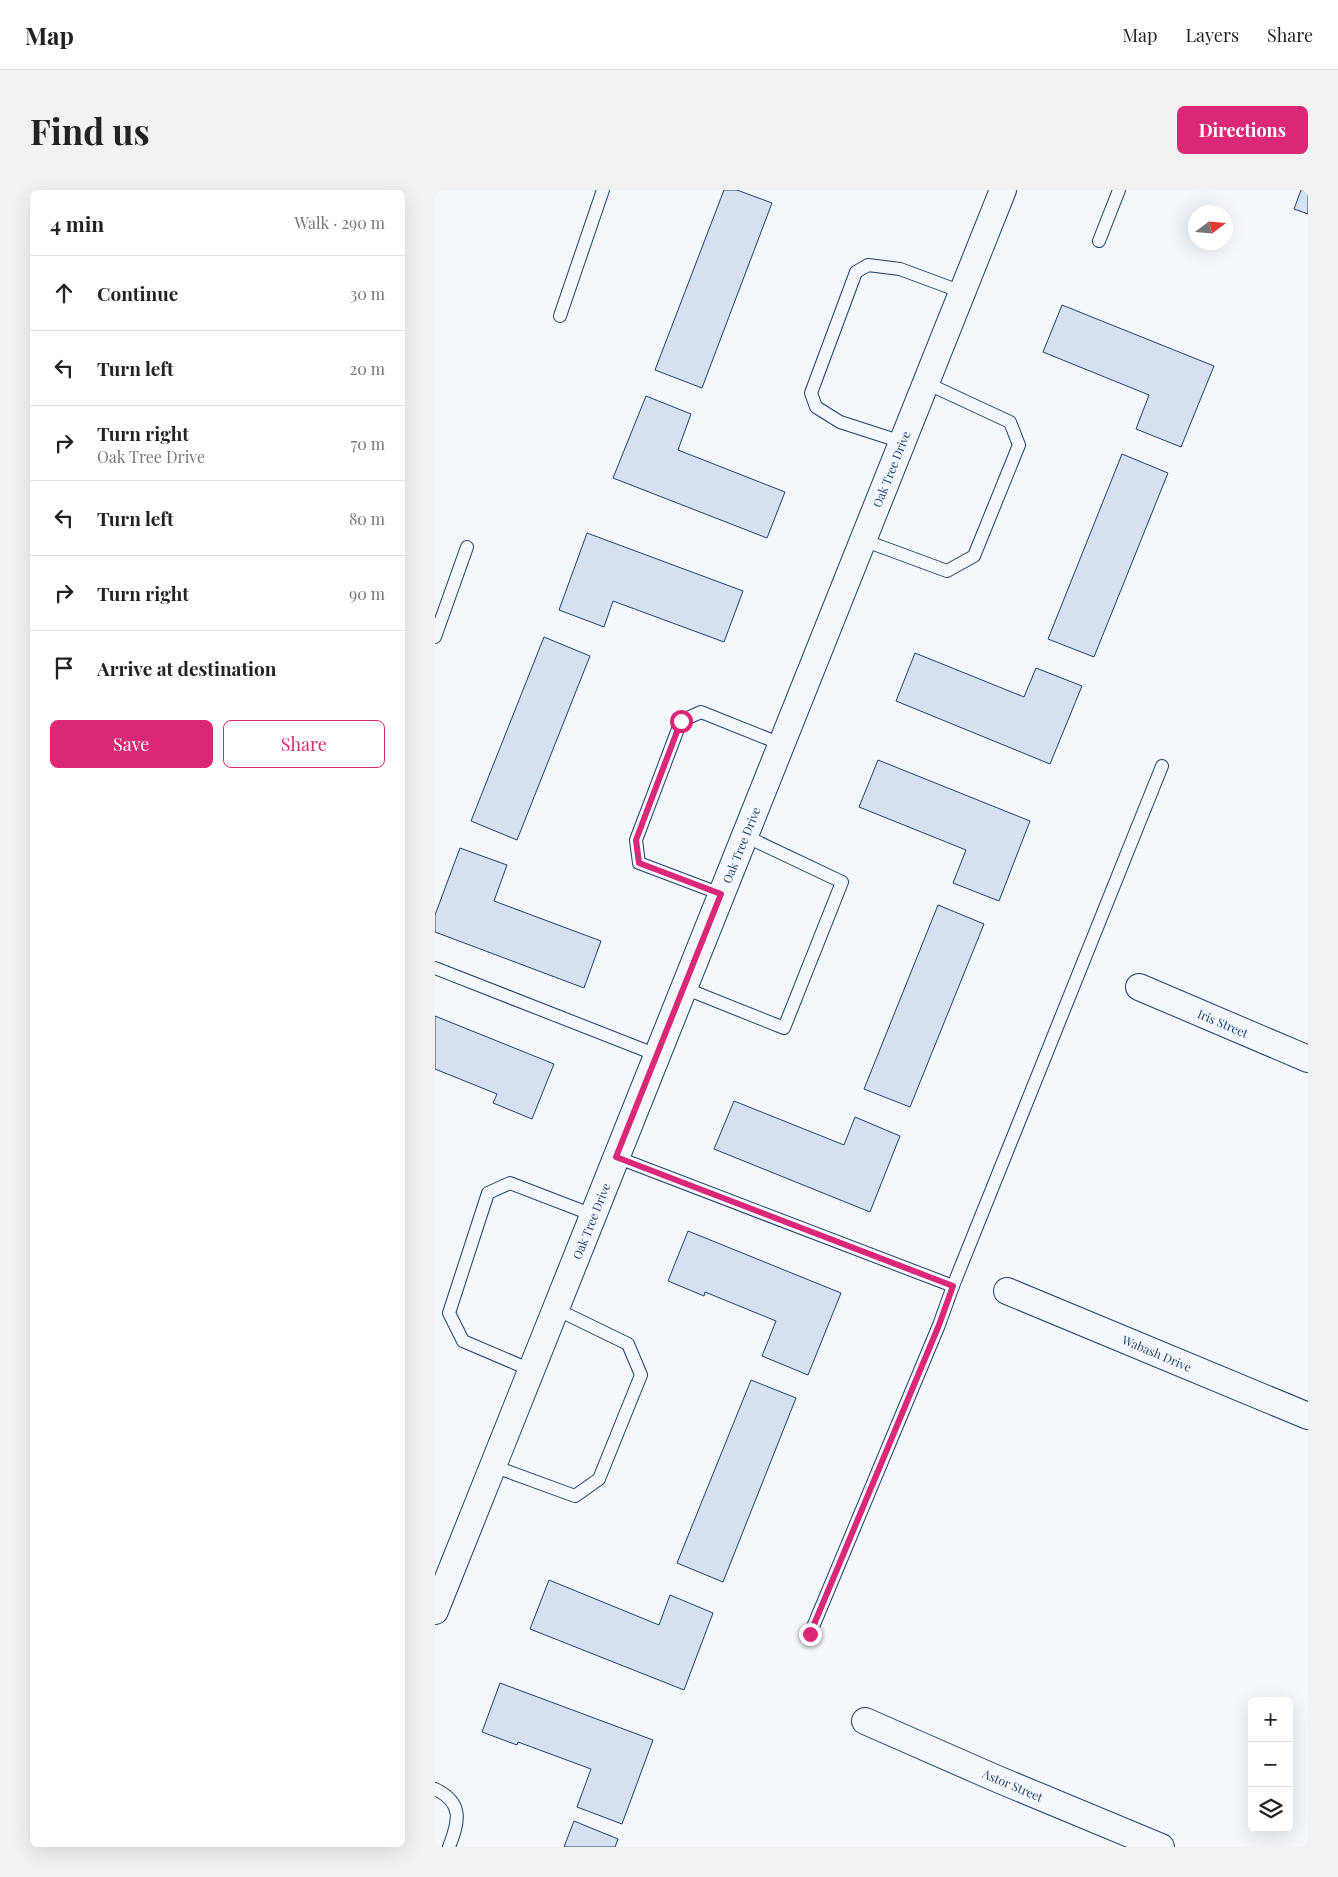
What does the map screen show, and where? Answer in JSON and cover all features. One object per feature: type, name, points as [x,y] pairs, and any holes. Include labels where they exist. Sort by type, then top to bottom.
[{"type":"street","name":"Oak Tree Drive","points":[[435,1611],[1003,190]]},
{"type":"street","name":"Iris Street","points":[[1139,988],[1308,1059]]},
{"type":"street","name":"Wabash Drive","points":[[1007,1291],[1308,1416]]},
{"type":"street","name":"Astor Street","points":[[865,1721],[995,1778],[1161,1847]]},
{"type":"lane","points":[[560,316],[603,190]]},
{"type":"lane","points":[[1099,241],[1119,190]]},
{"type":"lane","points":[[902,442],[840,422],[816,406],[811,393],[856,272],[868,264],[901,269],[962,292]]},
{"type":"lane","points":[[863,540],[947,571],[974,556],[1019,444],[1010,422],[926,383]]},
{"type":"lane","points":[[435,637],[467,547]]},
{"type":"lane","points":[[721,894],[639,863],[636,840],[681,721],[701,712],[781,744]]},
{"type":"lane","points":[[810,1634],[939,1325],[1162,766]]},
{"type":"lane","points":[[684,988],[784,1028],[842,882],[745,836]]},
{"type":"lane","points":[[435,968],[657,1055]]},
{"type":"lane","points":[[616,1157],[953,1286]]},
{"type":"lane","points":[[531,1370],[463,1341],[449,1313],[488,1193],[510,1183],[593,1215]]},
{"type":"lane","points":[[493,1466],[575,1496],[599,1479],[641,1375],[628,1344],[556,1309]]},
{"type":"lane","points":[[435,1789],[447,1794],[456,1808],[458,1823],[449,1847]]},
{"type":"building","points":[[724,190],[737,190],[772,203],[702,388],[655,370]]},
{"type":"building","points":[[1301,190],[1308,190],[1308,214],[1294,209]]},
{"type":"building","points":[[1062,305],[1214,366],[1181,447],[1136,429],[1149,395],[1043,352]]},
{"type":"building","points":[[646,396],[691,414],[678,450],[785,492],[767,538],[613,478]]},
{"type":"building","points":[[1122,454],[1168,473],[1094,657],[1048,639]]},
{"type":"building","points":[[587,533],[743,591],[724,642],[613,601],[604,627],[559,610]]},
{"type":"building","points":[[544,637],[590,656],[517,840],[471,821]]},
{"type":"building","points":[[915,653],[1024,697],[1036,668],[1082,686],[1050,764],[896,701]]},
{"type":"building","points":[[878,760],[1030,821],[999,901],[953,883],[966,850],[859,807]]},
{"type":"building","points":[[460,848],[507,865],[494,901],[601,941],[584,988],[435,932],[435,915]]},
{"type":"building","points":[[938,905],[984,924],[910,1107],[864,1089]]},
{"type":"building","points":[[435,1016],[554,1064],[532,1119],[493,1103],[497,1094],[435,1069]]},
{"type":"building","points":[[734,1101],[844,1145],[855,1117],[900,1136],[870,1212],[714,1149]]},
{"type":"building","points":[[688,1231],[841,1293],[808,1375],[762,1356],[776,1321],[705,1292],[704,1296],[668,1281]]},
{"type":"building","points":[[751,1380],[796,1398],[723,1582],[677,1563]]},
{"type":"building","points":[[549,1580],[659,1625],[670,1595],[713,1613],[684,1690],[530,1629]]},
{"type":"building","points":[[500,1683],[653,1740],[622,1824],[577,1807],[591,1769],[518,1742],[517,1745],[482,1732]]},
{"type":"building","points":[[574,1821],[618,1839],[615,1847],[564,1847]]},
{"type":"route","points":[[681,721],[636,840],[639,863],[721,894],[616,1157],[953,1286],[939,1325],[810,1634]]}]
